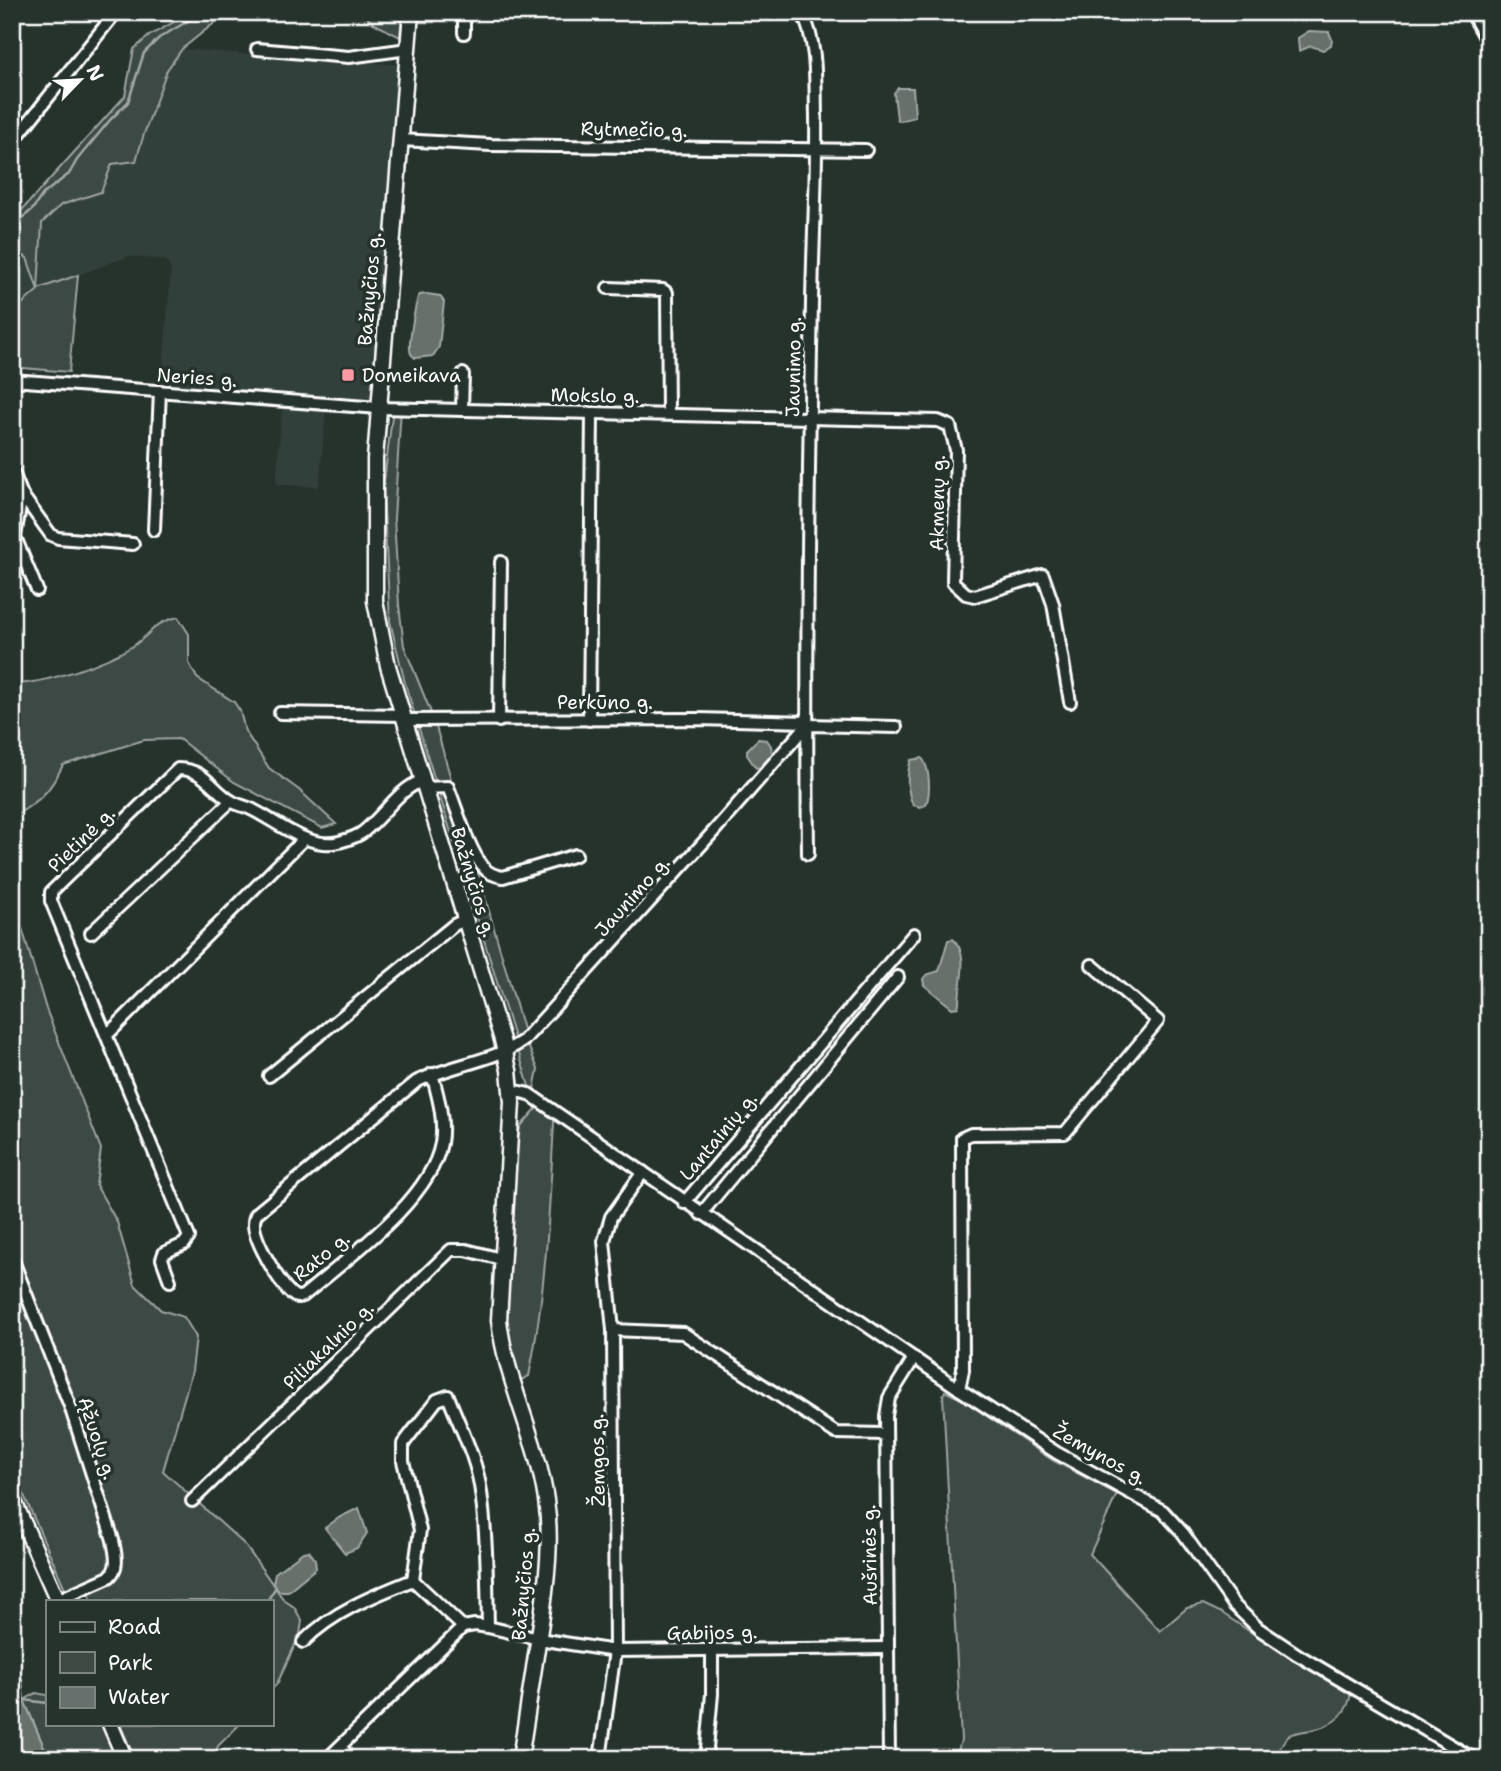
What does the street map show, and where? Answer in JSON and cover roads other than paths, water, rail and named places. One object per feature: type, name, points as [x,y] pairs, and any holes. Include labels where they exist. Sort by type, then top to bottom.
[{"type":"main road","name":"Bažnyčios g.","points":[[411,12],[379,408],[374,498],[374,601],[382,643],[505,1051],[512,1090],[499,1320],[502,1343],[539,1467],[549,1534],[547,1573],[520,1759]]},
{"type":"main road","points":[[12,1497],[58,1600]]},
{"type":"main road","points":[[111,1726],[125,1759]]},
{"type":"street","points":[[12,143],[116,12]]},
{"type":"street","points":[[464,12],[464,33]]},
{"type":"street","name":"Jaunimo g.","points":[[802,12],[810,32],[815,72],[816,149],[810,418],[808,854]]},
{"type":"street","points":[[1471,12],[1489,44]]},
{"type":"street","points":[[257,49],[349,57],[408,49]]},
{"type":"street","name":"Rytmečio g.","points":[[401,140],[490,145],[866,150]]},
{"type":"street","points":[[608,288],[663,290],[667,293],[668,414]]},
{"type":"street","points":[[462,410],[463,374]]},
{"type":"street","name":"Neries g.","points":[[12,380],[379,408]]},
{"type":"street","points":[[154,530],[160,391]]},
{"type":"street","name":"Mokslo g.","points":[[379,408],[810,418]]},
{"type":"street","points":[[589,720],[592,413]]},
{"type":"street","name":"Akmenų g.","points":[[810,418],[925,420],[950,426],[956,450],[953,582],[966,594],[975,596],[1043,575],[1053,604],[1070,702]]},
{"type":"street","points":[[12,470],[22,495],[45,528],[58,538],[133,544]]},
{"type":"street","points":[[22,495],[15,537],[37,590]]},
{"type":"street","points":[[499,721],[501,562]]},
{"type":"street","name":"Perkūno g.","points":[[280,713],[499,721],[807,723],[896,727]]},
{"type":"street","name":"Jaunimo g.","points":[[505,1051],[531,1033],[807,723]]},
{"type":"street","name":"Pietinė g.","points":[[170,1281],[162,1259],[164,1253],[184,1244],[189,1237],[51,901],[51,892],[178,769],[190,769],[202,775],[231,801],[251,809],[304,839],[335,843],[362,833],[410,785],[424,784]]},
{"type":"street","points":[[424,784],[448,787],[476,857],[493,876],[503,877],[576,855]]},
{"type":"street","points":[[91,933],[231,801]]},
{"type":"street","points":[[107,1035],[304,839]]},
{"type":"street","points":[[269,1076],[454,925],[466,919]]},
{"type":"street","name":"Lantainių g.","points":[[512,1090],[529,1094],[684,1203],[914,934]]},
{"type":"street","points":[[959,1389],[963,1370],[962,1138],[971,1134],[1065,1133],[1158,1021],[1092,965]]},
{"type":"street","points":[[701,1214],[898,977]]},
{"type":"street","name":"Rato g.","points":[[432,1074],[440,1108],[442,1140],[434,1166],[401,1212],[303,1296],[292,1294],[271,1266],[256,1233],[254,1225],[257,1213],[403,1091],[432,1074],[505,1051]]},
{"type":"street","name":"Žemgos g.","points":[[600,1759],[615,1651],[613,1331],[604,1241],[611,1217],[643,1172]]},
{"type":"street","name":"Žemynos g.","points":[[684,1203],[822,1293],[959,1389],[1079,1466],[1163,1511],[1183,1533],[1234,1605],[1259,1629],[1298,1656],[1474,1759]]},
{"type":"street","name":"Piliakalnio g.","points":[[192,1501],[451,1250],[466,1250],[501,1259]]},
{"type":"street","name":"Ąžuolų g.","points":[[12,1258],[70,1406],[113,1540],[116,1559],[115,1570],[109,1577],[60,1600]]},
{"type":"street","points":[[613,1331],[683,1332],[836,1433],[884,1434]]},
{"type":"street","name":"Aušrinės g.","points":[[889,1759],[884,1434],[889,1398],[914,1358]]},
{"type":"street","points":[[413,1580],[420,1530],[402,1461],[403,1444],[437,1400],[448,1396],[481,1491],[488,1627]]},
{"type":"street","points":[[327,1759],[463,1627],[413,1580]]},
{"type":"street","points":[[303,1642],[316,1629],[359,1603],[413,1580]]},
{"type":"street","name":"Gabijos g.","points":[[463,1627],[488,1627],[538,1639],[615,1651],[887,1648]]},
{"type":"street","points":[[706,1759],[712,1693],[712,1650]]},
{"type":"street","points":[[340,1747],[351,1759]]},
{"type":"water","points":[[1309,31],[1329,32],[1331,45],[1323,50],[1311,46],[1299,51],[1298,38]]},
{"type":"water","points":[[898,88],[913,88],[915,117],[900,121],[897,119],[894,93]]},
{"type":"water","points":[[419,295],[440,296],[444,302],[439,347],[433,356],[415,358],[410,348],[415,312]]},
{"type":"water","points":[[758,739],[767,740],[773,755],[762,767],[756,768],[747,755],[747,750]]},
{"type":"water","points":[[922,758],[927,768],[929,787],[926,805],[920,807],[913,805],[908,777],[911,760]]},
{"type":"water","points":[[953,939],[961,953],[962,969],[958,1007],[952,1008],[924,985],[923,979],[926,975],[939,971],[948,940]]},
{"type":"water","points":[[359,1508],[367,1533],[357,1548],[345,1553],[325,1528]]},
{"type":"water","points":[[309,1551],[315,1559],[316,1568],[288,1591],[279,1591],[273,1583],[275,1573],[303,1552]]},
{"type":"water","points":[[12,1684],[24,1700],[49,1759],[12,1759]]},
{"type":"waterway","points":[[12,226],[32,210],[43,194],[69,174],[77,160],[128,102],[144,53],[159,38],[203,12]]},
{"type":"waterway","points":[[385,12],[394,18]]},
{"type":"waterway","points":[[420,22],[434,22],[434,12]]},
{"type":"waterway","points":[[268,1600],[276,1587]]},
{"type":"waterway","points":[[24,1700],[46,1703]]},
{"type":"place","name":"Domeikava","points":[[348,375]]}]
